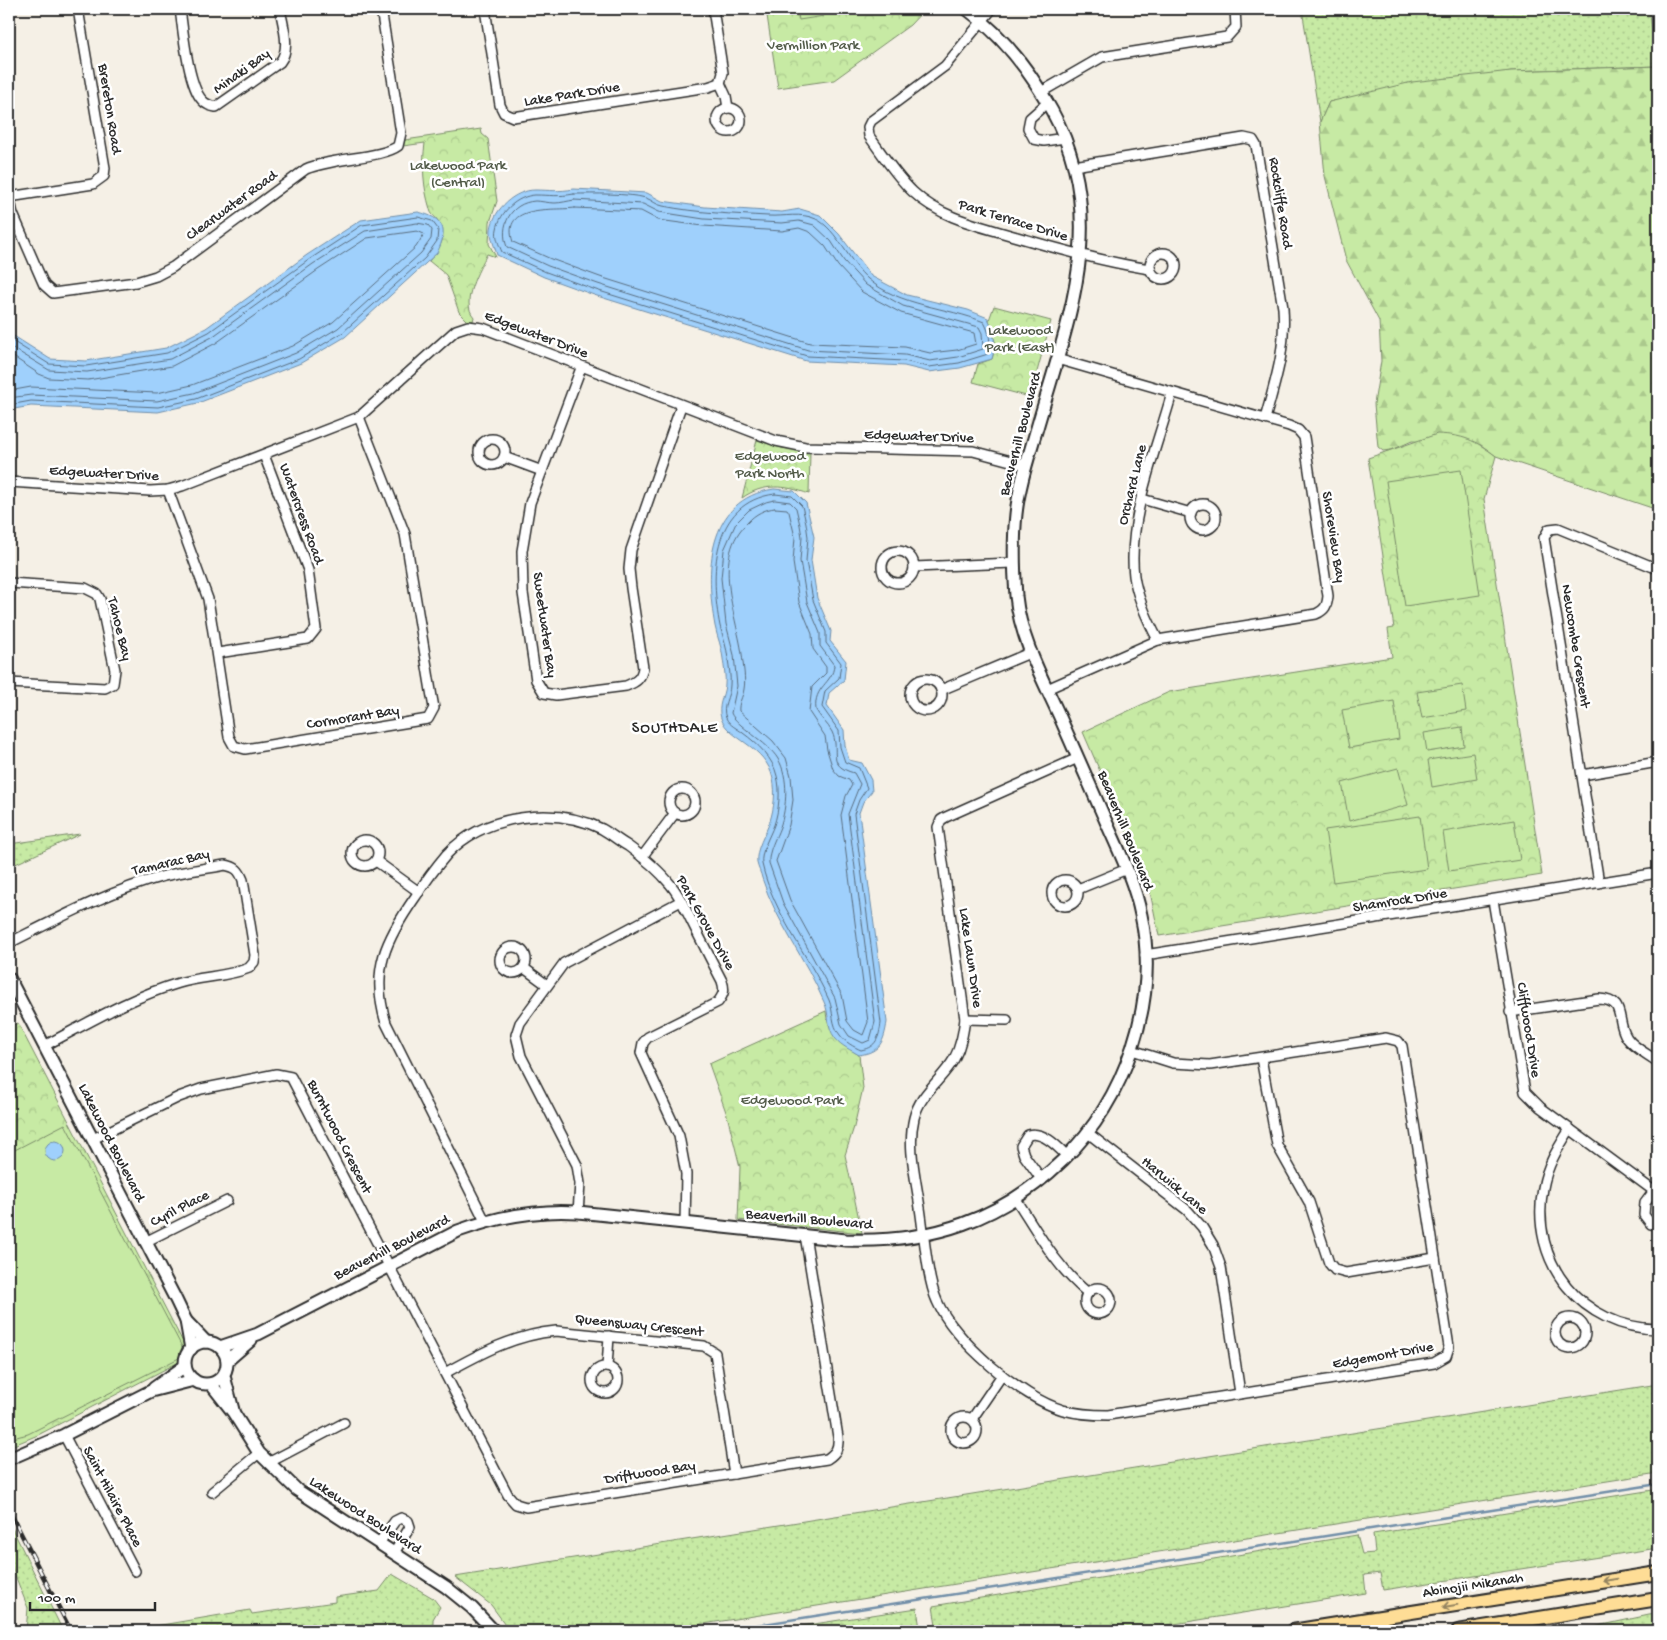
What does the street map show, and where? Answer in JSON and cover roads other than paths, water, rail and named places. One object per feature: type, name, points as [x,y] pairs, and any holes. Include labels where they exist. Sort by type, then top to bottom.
[{"type":"main road","name":"Abinojii Mikanah","points":[[1292,1631],[1658,1573]]},
{"type":"main road","points":[[1458,1631],[1658,1599]]},
{"type":"street","name":"Brereton Road","points":[[9,197],[93,184],[104,176],[105,168],[78,9]]},
{"type":"street","name":"Minaki Bay","points":[[180,9],[187,54],[197,90],[203,101],[216,107],[280,62],[285,56],[286,48],[280,9]]},
{"type":"street","name":"Clearwater Road","points":[[9,197],[13,214],[44,285],[53,293],[136,282],[156,276],[173,266],[306,169],[329,160],[386,151],[398,146],[401,133],[381,9]]},
{"type":"street","name":"Lake Park Drive","points":[[485,9],[500,105],[504,113],[510,117],[708,87],[720,82]]},
{"type":"street","points":[[713,9],[723,72],[720,82],[728,108]]},
{"type":"street","name":"Beaverhill Boulevard","points":[[220,1346],[258,1334],[458,1231],[485,1221],[527,1213],[555,1210],[875,1241],[924,1235],[966,1224],[1016,1200],[1042,1180],[1068,1156],[1088,1133],[1109,1100],[1132,1050],[1144,988],[1145,955],[1142,918],[1127,869],[1032,652],[1017,607],[1013,563],[1016,512],[1026,465],[1078,284],[1082,211],[1074,166],[1065,138],[1045,97],[1025,64],[982,21],[967,9]]},
{"type":"street","name":"Park Terrace Drive","points":[[992,9],[945,66],[871,121],[868,127],[868,136],[899,178],[914,193],[935,208],[957,219],[1081,256],[1110,263],[1150,269]]},
{"type":"street","points":[[1065,138],[1044,141],[1034,138],[1028,128],[1030,118],[1045,97],[1102,57],[1227,36],[1236,27],[1235,9]]},
{"type":"street","name":"Rockcliffe Road","points":[[1074,166],[1244,138],[1253,140],[1256,145],[1283,308],[1285,334],[1283,351],[1265,419]]},
{"type":"street","name":"Edgewater Drive","points":[[9,482],[168,490],[264,455],[359,417],[462,327],[476,326],[682,406],[790,445],[973,451],[1026,465]]},
{"type":"street","name":"Shoreview Bay","points":[[1047,689],[1158,640],[1316,614],[1323,611],[1327,605],[1328,596],[1304,437],[1298,430],[1057,360]]},
{"type":"street","name":"Sweetwater Bay","points":[[582,368],[542,471],[526,520],[521,576],[538,686],[544,693],[556,696],[626,686],[637,681],[642,676],[643,668],[629,569],[631,550],[682,406]]},
{"type":"street","name":"Orchard Lane","points":[[1158,640],[1134,577],[1133,553],[1136,521],[1172,393]]},
{"type":"street","name":"Cormorant Bay","points":[[168,490],[205,586],[218,653],[231,742],[240,748],[418,722],[432,714],[432,697],[405,534],[359,417]]},
{"type":"street","name":"Watercress Road","points":[[218,653],[308,639],[316,629],[308,570],[264,455]]},
{"type":"street","points":[[504,457],[542,471]]},
{"type":"street","points":[[1142,499],[1191,513]]},
{"type":"street","name":"Newcombe Crescent","points":[[1599,883],[1544,538],[1549,530],[1558,528],[1658,569]]},
{"type":"street","points":[[914,567],[1013,563]]},
{"type":"street","name":"Tahoe Bay","points":[[9,584],[85,588],[97,594],[115,670],[113,684],[105,688],[9,683]]},
{"type":"street","points":[[941,690],[1032,652]]},
{"type":"street","name":"Lake Lawn Drive","points":[[924,1235],[911,1135],[914,1116],[921,1101],[956,1053],[962,1038],[965,1019],[938,827],[941,820],[946,817],[1078,758]]},
{"type":"street","points":[[1582,775],[1658,762]]},
{"type":"street","points":[[642,856],[674,813]]},
{"type":"street","name":"Park Grove Drive","points":[[485,1221],[386,1023],[381,1007],[378,980],[382,957],[395,927],[448,853],[487,827],[521,818],[544,816],[584,822],[604,830],[642,856],[672,885],[725,989],[723,996],[718,1002],[648,1037],[643,1043],[641,1053],[679,1136],[686,1180],[685,1223]]},
{"type":"street","points":[[376,861],[419,892]]},
{"type":"street","name":"Tamarac Bay","points":[[9,943],[80,907],[126,888],[165,876],[225,865],[234,866],[239,870],[243,880],[255,955],[254,962],[249,968],[179,983],[156,991],[133,1000],[44,1046]]},
{"type":"street","points":[[1078,889],[1127,869]]},
{"type":"street","name":"Shamrock Drive","points":[[1145,955],[1658,873]]},
{"type":"street","name":"Cliffwood Drive","points":[[1494,900],[1510,1012],[1525,1092],[1540,1107],[1656,1193],[1645,1203],[1644,1215],[1651,1224],[1658,1225]]},
{"type":"street","points":[[578,1212],[580,1184],[577,1165],[517,1046],[516,1035],[520,1023],[564,964],[681,901]]},
{"type":"street","points":[[524,968],[548,986]]},
{"type":"street","name":"Lakewood Boulevard","points":[[9,978],[186,1321],[206,1342]]},
{"type":"street","points":[[1510,1012],[1609,999],[1618,1007],[1627,1037],[1658,1062]]},
{"type":"street","points":[[965,1019],[1007,1020]]},
{"type":"street","name":"Edgemont Drive","points":[[924,1235],[936,1299],[945,1318],[957,1335],[1002,1375],[1044,1402],[1062,1409],[1086,1414],[1108,1415],[1434,1363],[1446,1356],[1449,1348],[1402,1046],[1398,1041],[1386,1038],[1210,1065],[1191,1065],[1173,1062],[1132,1050]]},
{"type":"street","points":[[1260,1058],[1277,1145],[1309,1202],[1329,1263],[1335,1270],[1346,1273],[1435,1258]]},
{"type":"street","name":"Burntwood Crescent","points":[[93,1139],[179,1097],[201,1089],[276,1074],[291,1077],[390,1265]]},
{"type":"street","points":[[1570,1130],[1550,1161],[1543,1187],[1540,1211],[1542,1229],[1553,1265],[1567,1287],[1587,1308],[1624,1324],[1658,1329]]},
{"type":"street","points":[[1042,1180],[1024,1155],[1021,1146],[1028,1135],[1035,1133],[1043,1136],[1068,1156]]},
{"type":"street","name":"Harwick Lane","points":[[1088,1133],[1187,1210],[1202,1227],[1213,1245],[1221,1267],[1240,1393]]},
{"type":"street","points":[[1016,1200],[1057,1264],[1068,1277],[1088,1293]]},
{"type":"street","name":"Cyril Place","points":[[145,1242],[227,1201]]},
{"type":"street","name":"Driftwood Bay","points":[[390,1265],[508,1495],[516,1504],[526,1507],[827,1459],[837,1448],[838,1437],[806,1235]]},
{"type":"street","points":[[1578,1321],[1587,1308]]},
{"type":"street","name":"Lakewood Boulevard","points":[[186,1321],[191,1348]]},
{"type":"street","name":"Queensway Crescent","points":[[445,1373],[492,1348],[534,1333],[556,1331],[704,1346],[714,1350],[734,1474]]},
{"type":"street","name":"Beaverhill Boulevard","points":[[228,1360],[258,1334]]},
{"type":"street","points":[[606,1367],[609,1336]]},
{"type":"street","points":[[206,1342],[220,1346],[228,1360],[224,1376],[212,1384],[204,1385],[194,1380],[185,1366],[187,1355],[191,1348],[206,1342]]},
{"type":"street","points":[[151,1391],[163,1380],[185,1366]]},
{"type":"street","points":[[972,1420],[1002,1375]]},
{"type":"street","name":"Lakewood Boulevard","points":[[224,1376],[233,1412]]},
{"type":"street","points":[[9,1459],[64,1435],[151,1391],[194,1380]]},
{"type":"street","name":"Lakewood Boulevard","points":[[212,1384],[233,1412],[259,1453],[297,1490],[457,1595],[494,1631]]},
{"type":"street","points":[[268,1463],[344,1423]]},
{"type":"street","name":"Saint Hilaire Place","points":[[64,1435],[135,1571]]},
{"type":"street","points":[[212,1492],[259,1453]]},
{"type":"street","points":[[379,1543],[395,1520],[401,1518],[408,1521],[410,1527],[394,1553]]},
{"type":"water","points":[[574,189],[647,193],[662,201],[705,207],[782,212],[800,209],[820,215],[839,234],[871,276],[907,295],[968,310],[988,318],[994,338],[992,359],[960,368],[929,372],[904,366],[806,361],[594,295],[544,277],[497,255],[491,229],[496,214],[507,202],[520,193],[527,191]]},
{"type":"water","points":[[418,212],[434,218],[442,226],[443,237],[437,253],[345,337],[301,363],[198,403],[158,412],[31,406],[9,410],[9,333],[50,359],[86,361],[166,348],[206,328],[307,255],[361,220]]},
{"type":"water","points":[[774,489],[794,491],[806,503],[814,537],[811,560],[817,598],[831,631],[830,641],[846,661],[844,680],[829,693],[827,706],[844,730],[845,746],[849,760],[862,763],[871,780],[872,791],[863,802],[859,813],[887,1022],[880,1045],[866,1054],[859,1055],[846,1048],[832,1034],[827,1011],[817,986],[768,894],[757,865],[757,858],[761,842],[770,821],[774,795],[773,779],[763,758],[725,726],[720,714],[725,679],[722,655],[715,626],[710,583],[715,541],[723,523],[735,507],[752,496]]},
{"type":"water","points":[[55,1141],[62,1144],[65,1151],[62,1158],[55,1161],[48,1158],[45,1151],[48,1144]]},
{"type":"waterway","points":[[719,1631],[1658,1484]]},
{"type":"railway","points":[[9,1510],[71,1631]]},
{"type":"district","name":"SOUTHDALE","points":[[675,729]]},
{"type":"park label","name":"Vermillion Park","points":[[813,46]]},
{"type":"park label","name":"Lakewood Park (Central)","points":[[458,174]]},
{"type":"park label","name":"Lakewood Park (East)","points":[[1020,340]]},
{"type":"park label","name":"Edgewood Park North","points":[[770,466]]},
{"type":"park label","name":"Edgewood Park","points":[[792,1101]]}]
